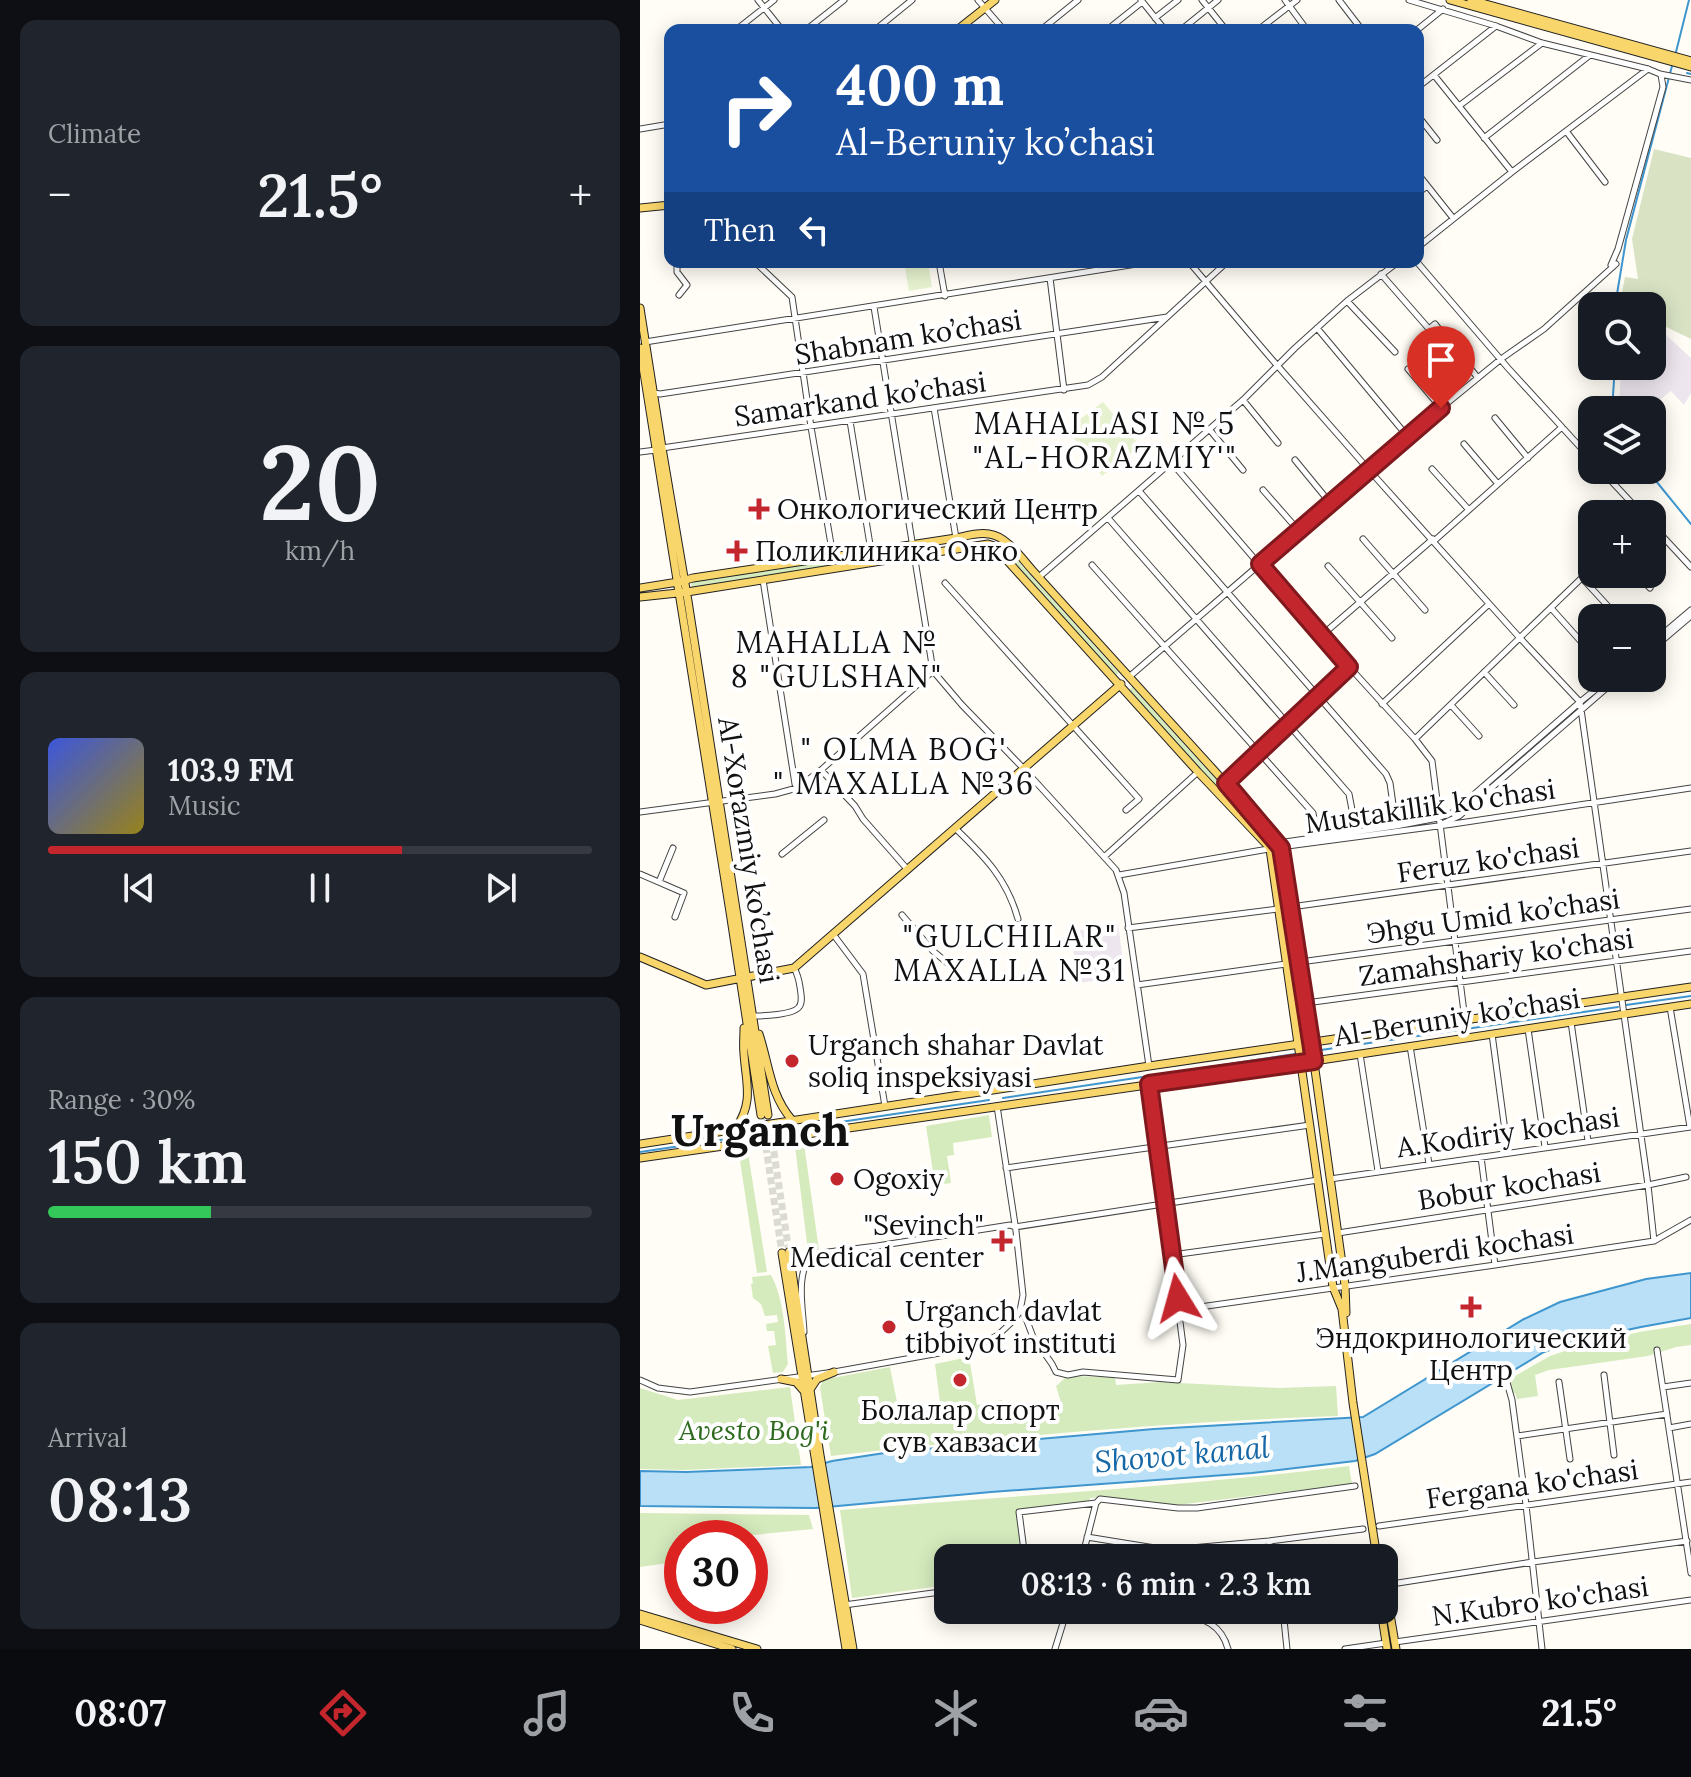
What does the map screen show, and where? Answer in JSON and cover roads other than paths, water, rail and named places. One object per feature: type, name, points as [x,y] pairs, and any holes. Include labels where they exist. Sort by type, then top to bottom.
[{"type":"main road","points":[[971,24],[995,0]]},
{"type":"main road","points":[[966,24],[1002,0]]},
{"type":"main road","points":[[1450,0],[1661,56],[1691,61]]},
{"type":"main road","points":[[1471,0],[1691,67]]},
{"type":"main road","points":[[640,210],[664,208]]},
{"type":"main road","name":"Al-Xorazmiy ko’chasi","points":[[640,308],[643,385],[659,449]]},
{"type":"main road","name":"Al-Xorazmiy ko’chasi","points":[[643,345],[654,393],[659,449],[716,802],[747,978],[753,1016],[764,1115],[744,1006],[747,978]]},
{"type":"main road","points":[[640,588],[985,533],[999,537],[1226,783],[1279,845],[1300,962],[1338,1233],[1355,1403]]},
{"type":"main road","points":[[640,597],[988,544],[994,546],[1270,849],[1333,1287],[1342,1309],[1377,1544]]},
{"type":"main road","points":[[640,957],[706,985],[794,968],[1026,772],[1129,677]]},
{"type":"main road","points":[[1270,849],[1279,845]]},
{"type":"main road","name":"Al-Beruniy ko’chasi","points":[[640,1144],[1691,987]]},
{"type":"main road","name":"Al-Beruniy ko’chasi","points":[[640,1158],[1691,1004]]},
{"type":"main road","points":[[736,1129],[744,1117],[749,1095],[743,1053],[744,1006]]},
{"type":"main road","points":[[753,1016],[774,1092],[783,1110],[796,1119]]},
{"type":"main road","points":[[995,1090],[997,1106]]},
{"type":"main road","points":[[804,1376],[803,1349],[785,1253],[806,1390],[829,1533],[853,1649]]},
{"type":"main road","points":[[806,1390],[817,1379],[834,1372]]},
{"type":"main road","points":[[781,1379],[796,1382],[806,1390]]},
{"type":"main road","points":[[842,1605],[846,1649]]},
{"type":"main road","points":[[641,1617],[732,1649]]},
{"type":"main road","points":[[641,1617],[757,1649]]},
{"type":"main road","points":[[1385,1624],[1391,1646]]},
{"type":"main road","points":[[1389,1624],[1391,1646]]},
{"type":"street","points":[[758,0],[777,24]]},
{"type":"street","points":[[744,24],[774,0]]},
{"type":"street","points":[[814,24],[844,0]]},
{"type":"street","points":[[882,24],[912,0]]},
{"type":"street","points":[[978,0],[999,24]]},
{"type":"street","points":[[1048,24],[1078,0]]},
{"type":"street","points":[[1155,18],[1178,0]]},
{"type":"street","points":[[1202,0],[1221,24]]},
{"type":"street","points":[[1188,24],[1218,0]]},
{"type":"street","points":[[1285,0],[1302,24]]},
{"type":"street","points":[[1266,24],[1297,0]]},
{"type":"street","points":[[1339,0],[1357,24]]},
{"type":"street","points":[[1409,0],[1542,43],[1691,80]]},
{"type":"street","points":[[1114,24],[1142,1],[1160,24]]},
{"type":"street","points":[[1424,24],[1443,9]]},
{"type":"street","points":[[1424,82],[1496,26]]},
{"type":"street","points":[[1459,106],[1542,43]]},
{"type":"street","points":[[1484,138],[1590,55]]},
{"type":"street","points":[[1555,319],[1612,264],[1663,87],[1661,56]]},
{"type":"street","points":[[1424,242],[1648,69]]},
{"type":"street","points":[[1434,75],[1512,172]]},
{"type":"street","points":[[1424,124],[1437,140]]},
{"type":"street","points":[[640,129],[664,125]]},
{"type":"street","points":[[1566,131],[1605,182]]},
{"type":"street","points":[[1424,182],[1453,218]]},
{"type":"street","points":[[1129,677],[1441,408],[1555,319],[1616,264]]},
{"type":"street","points":[[677,268],[687,285],[679,295]]},
{"type":"street","points":[[762,268],[792,297],[833,557]]},
{"type":"street","points":[[940,268],[945,296]]},
{"type":"street","points":[[643,345],[1112,268]]},
{"type":"street","points":[[1194,268],[1369,470],[1581,705]]},
{"type":"street","name":"Samarkand ko’chasi","points":[[640,452],[1064,390],[1095,382],[1220,268]]},
{"type":"street","points":[[1038,578],[1243,400],[1347,301],[1390,268]]},
{"type":"street","points":[[1422,268],[1578,445]]},
{"type":"street","points":[[1381,274],[1429,329],[1435,324],[1478,378]]},
{"type":"street","points":[[1050,278],[1064,390]]},
{"type":"street","points":[[1347,301],[1395,352]]},
{"type":"street","points":[[874,307],[933,671],[1119,875],[1149,1066]]},
{"type":"street","name":"Shabnam ko’chasi","points":[[654,393],[1167,317]]},
{"type":"street","points":[[1317,328],[1408,437]]},
{"type":"street","points":[[1408,369],[1441,408]]},
{"type":"street","points":[[1243,400],[1278,443]]},
{"type":"street","points":[[934,408],[956,538]]},
{"type":"street","points":[[1495,418],[1528,458]]},
{"type":"street","points":[[850,421],[871,551]]},
{"type":"street","points":[[1321,636],[1562,427]]},
{"type":"street","points":[[1209,429],[1243,470]]},
{"type":"street","points":[[1464,444],[1498,484]]},
{"type":"street","points":[[1295,460],[1331,504]]},
{"type":"street","points":[[1172,463],[1432,761],[1465,1020]]},
{"type":"street","points":[[1432,469],[1469,510]]},
{"type":"street","points":[[1614,484],[1629,500]]},
{"type":"street","points":[[1263,490],[1299,531]]},
{"type":"street","points":[[1139,491],[1386,774],[1396,826]]},
{"type":"street","points":[[1108,518],[1349,794],[1356,831]]},
{"type":"street","points":[[994,546],[999,537]]},
{"type":"street","points":[[1363,539],[1425,610]]},
{"type":"street","points":[[1666,540],[1691,567]]},
{"type":"street","points":[[1092,565],[1313,813],[1317,837]]},
{"type":"street","points":[[1328,566],[1392,638]]},
{"type":"street","points":[[762,579],[797,788]]},
{"type":"street","points":[[1415,739],[1578,582]]},
{"type":"street","points":[[945,583],[1139,799],[1126,810]]},
{"type":"street","points":[[1591,588],[1606,604]]},
{"type":"street","points":[[1382,704],[1489,604]]},
{"type":"street","points":[[1551,608],[1578,638]]},
{"type":"street","points":[[1666,634],[1691,613]]},
{"type":"street","points":[[1226,783],[1349,667]]},
{"type":"street","points":[[640,812],[797,788],[933,671]]},
{"type":"street","points":[[1484,672],[1514,705]]},
{"type":"street","points":[[1439,822],[1459,816],[1595,692]]},
{"type":"street","points":[[1581,705],[1599,692]]},
{"type":"street","points":[[1451,705],[1479,736]]},
{"type":"street","name":"Mustakillik ko'chasi","points":[[1581,705],[1654,1241]]},
{"type":"street","points":[[821,770],[908,870]]},
{"type":"street","points":[[1104,857],[1198,772]]},
{"type":"street","name":"Mustakillik ko'chasi","points":[[1279,845],[1691,788]]},
{"type":"street","points":[[782,854],[824,820]]},
{"type":"street","name":"Mustakillik ko'chasi","points":[[1279,845],[1356,831],[1439,822]]},
{"type":"street","points":[[956,829],[1002,878],[1018,919]]},
{"type":"street","points":[[659,882],[673,848]]},
{"type":"street","points":[[1119,875],[1270,849]]},
{"type":"street","name":"Feruz ko'chasi","points":[[1290,907],[1691,851]]},
{"type":"street","points":[[640,874],[684,893],[675,917]]},
{"type":"street","points":[[1128,928],[1278,909]]},
{"type":"street","name":"Эhgu Umid ko’chasi","points":[[1300,962],[1691,909]]},
{"type":"street","points":[[902,915],[933,951],[956,970]]},
{"type":"street","points":[[833,934],[863,974],[885,1106]]},
{"type":"street","name":"Zamahshariy ko'chasi","points":[[1306,1003],[1691,951]]},
{"type":"street","points":[[1137,985],[1286,964]]},
{"type":"street","points":[[753,1016],[782,1014],[798,1009],[802,998],[794,968]]},
{"type":"street","points":[[1670,1007],[1690,1127]]},
{"type":"street","points":[[1571,1022],[1588,1141]]},
{"type":"street","points":[[1528,1029],[1545,1147]]},
{"type":"street","points":[[1492,1034],[1508,1153]]},
{"type":"street","points":[[1410,1046],[1429,1164]]},
{"type":"street","points":[[1360,1054],[1378,1171]]},
{"type":"street","points":[[1021,1305],[1033,1337],[1056,1372],[1178,1380],[1183,1345],[1149,1084]]},
{"type":"street","points":[[640,1380],[658,1388],[690,1392],[834,1372],[978,1346],[998,1335],[1014,1320],[1021,1305],[1023,1283],[997,1106]]},
{"type":"street","points":[[1006,1168],[1310,1125]]},
{"type":"street","name":"A.Kodiriy kochasi","points":[[1330,1179],[1690,1127]]},
{"type":"street","points":[[1481,1157],[1495,1265]]},
{"type":"street","name":"Bobur kochasi","points":[[1338,1233],[1686,1177]]},
{"type":"street","points":[[803,1349],[800,1290],[808,1258],[812,1254],[1010,1225],[1015,1227],[1318,1180]]},
{"type":"street","name":"J.Manguberdi kochasi","points":[[1179,1310],[1654,1241],[1691,1220]]},
{"type":"street","points":[[1172,1255],[1325,1234]]},
{"type":"street","points":[[1657,1350],[1691,1573]]},
{"type":"street","points":[[1604,1375],[1614,1455]]},
{"type":"street","points":[[1506,1379],[1517,1436],[1542,1649]]},
{"type":"street","points":[[1559,1382],[1570,1459]]},
{"type":"street","points":[[1663,1387],[1691,1383]]},
{"type":"street","points":[[1517,1436],[1667,1414]]},
{"type":"street","points":[[1669,1428],[1691,1424]]},
{"type":"street","name":"Fergana ko'chasi","points":[[1379,1526],[1691,1482]]},
{"type":"street","points":[[1085,1544],[1096,1503],[1100,1499],[1197,1508],[1355,1486]]},
{"type":"street","points":[[1023,1544],[1019,1512],[1096,1503]]},
{"type":"street","points":[[1237,1544],[1363,1529]]},
{"type":"street","points":[[1087,1537],[1130,1544]]},
{"type":"street","points":[[1398,1581],[1687,1541]]},
{"type":"street","points":[[842,1605],[934,1593]]},
{"type":"street","name":"N.Kubro ko'chasi","points":[[1345,1649],[1391,1646],[1691,1600]]},
{"type":"street","points":[[1055,1649],[1063,1624]]},
{"type":"street","points":[[1214,1624],[1228,1649]]},
{"type":"street","points":[[1284,1624],[1287,1649]]},
{"type":"water","name":"Shovot kanal","points":[[1691,1273],[1691,1318],[1576,1341],[1544,1352],[1375,1454],[1355,1461],[1252,1473],[816,1508],[640,1506],[640,1471],[811,1467],[891,1452],[1154,1429],[1363,1417],[1524,1319],[1560,1302],[1646,1279]]},
{"type":"waterway","points":[[1676,52],[1689,0]]},
{"type":"waterway","points":[[1617,292],[1626,240],[1672,66]]},
{"type":"waterway","points":[[1687,73],[1691,74]]},
{"type":"waterway","points":[[1613,396],[1614,380]]},
{"type":"waterway","points":[[1658,484],[1691,524]]},
{"type":"waterway","points":[[1626,1005],[1691,996]]},
{"type":"waterway","points":[[1321,1050],[1618,1007]]},
{"type":"waterway","points":[[1003,1098],[1295,1054]]},
{"type":"waterway","points":[[773,1132],[989,1100]]},
{"type":"waterway","points":[[640,1152],[761,1134]]},
{"type":"tunnel","points":[[761,1115],[782,1253]]},
{"type":"tunnel","points":[[769,1120],[789,1252]]},
{"type":"place","name":"Онкологический Центр","points":[[759,509]]},
{"type":"place","name":"Поликлиника Онко","points":[[737,551]]},
{"type":"place","name":"Urganch shahar Davlat soliq inspeksiyasi","points":[[792,1061]]},
{"type":"place","name":"Ogoxiy","points":[[837,1179]]},
{"type":"place","name":"\"Sevinch\" Medical center","points":[[1002,1241]]},
{"type":"place","name":"Эндокринологический Центр","points":[[1471,1307]]},
{"type":"place","name":"Urganch davlat tibbiyot instituti","points":[[889,1327]]},
{"type":"place","name":"Болалар спорт сув хавзаси","points":[[960,1380]]},
{"type":"district","name":"MAHALLASI № 5 \"АL-HORAZMIY'\"","points":[[1105,440]]},
{"type":"district","name":"MAHALLA № 8 \"GULSHAN\"","points":[[837,659]]},
{"type":"district","name":"\" OLMA BOG' \" MAXALLA №36","points":[[904,766]]},
{"type":"district","name":"\"GULCHILAR\" MAXALLA №31","points":[[1010,953]]},
{"type":"district","name":"Urganch","points":[[760,1130]]},
{"type":"park label","name":"Avesto Bog'i","points":[[754,1430]]}]
